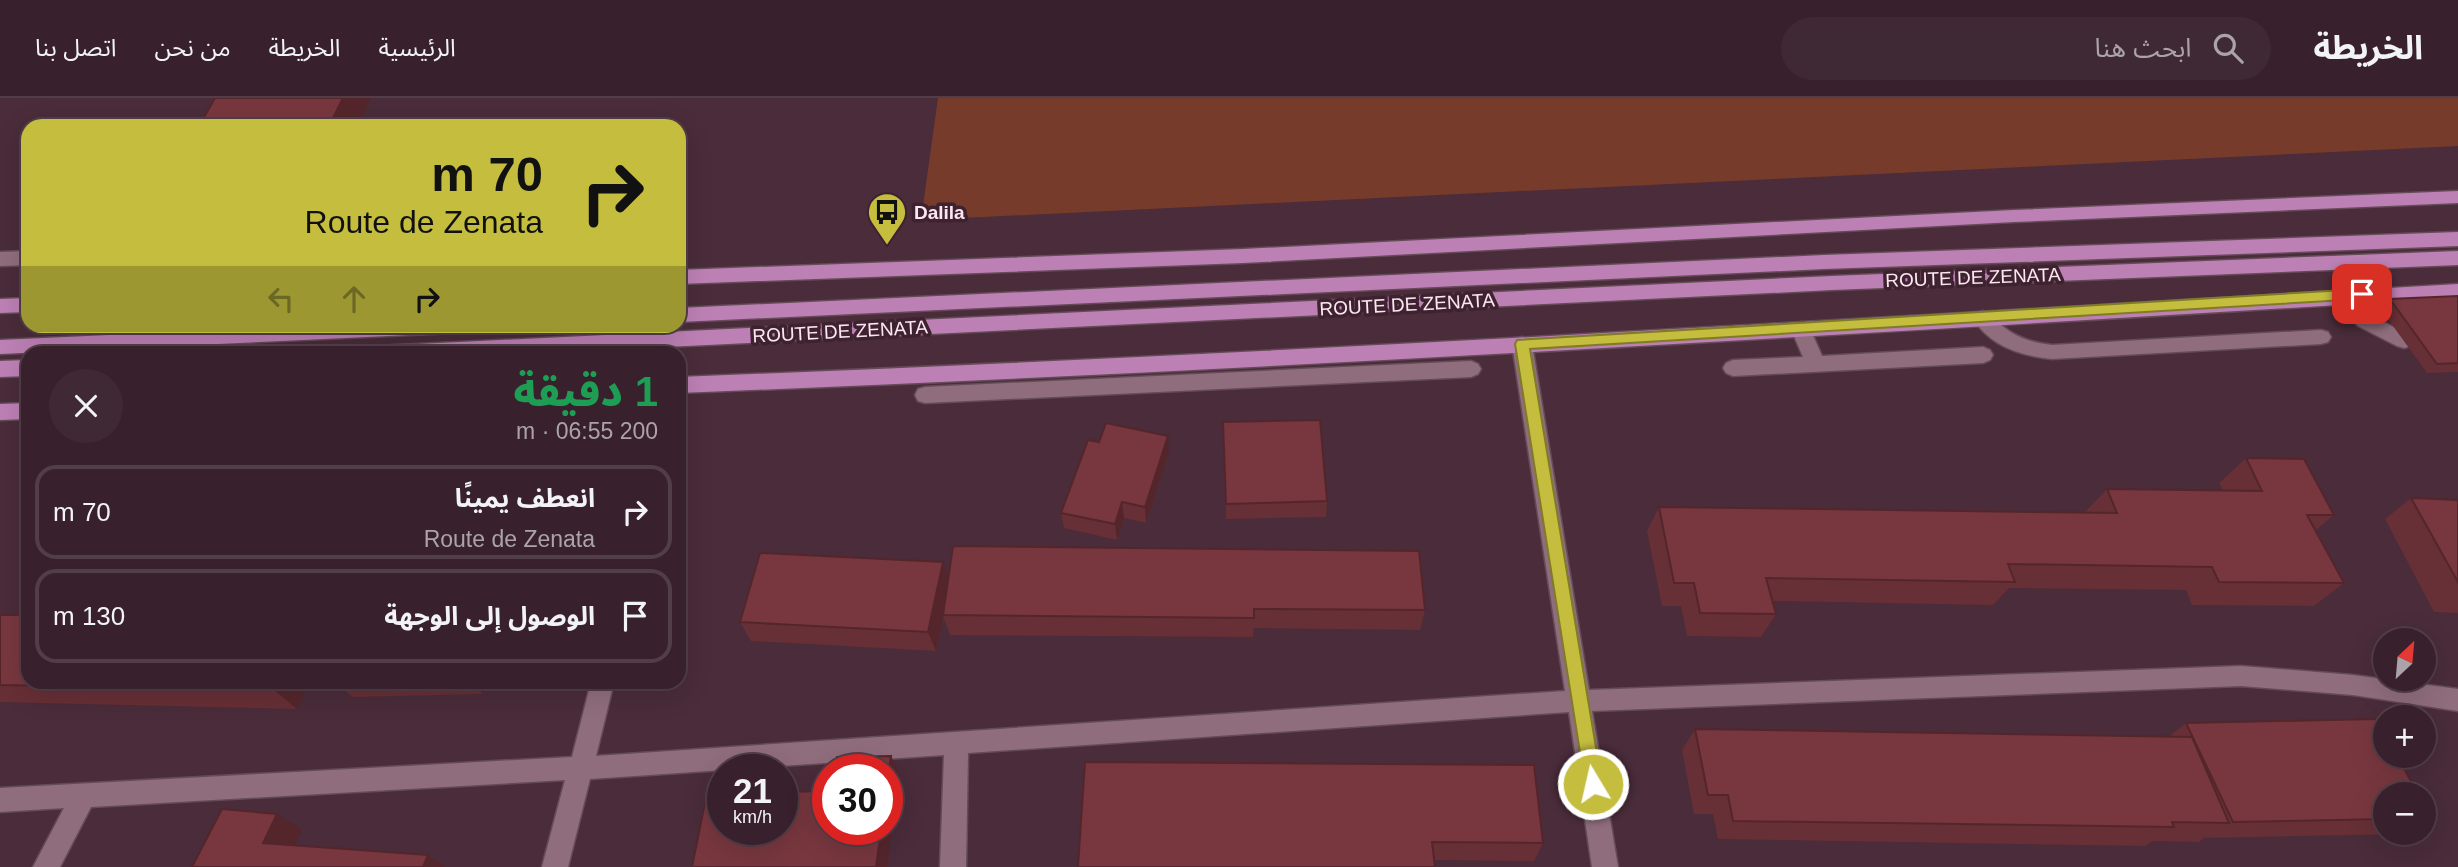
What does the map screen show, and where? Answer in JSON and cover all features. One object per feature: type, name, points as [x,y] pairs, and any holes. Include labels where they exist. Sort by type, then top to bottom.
[{"type":"main road","points":[[686,277],[1243,256],[2014,216],[2458,197]]},
{"type":"main road","name":"ROUTE DE ZENATA","points":[[686,315],[1810,263],[2458,239]]},
{"type":"main road","name":"ROUTE DE ZENATA","points":[[522,346],[1832,283],[2458,258]]},
{"type":"main road","name":"ROUTE DE ZENATA","points":[[686,384],[962,374],[1801,329],[2458,290]]},
{"type":"main road","points":[[0,306],[21,305]]},
{"type":"main road","points":[[22,346],[302,333]]},
{"type":"main road","points":[[0,347],[21,346]]},
{"type":"main road","points":[[0,369],[21,368]]},
{"type":"main road","points":[[0,412],[21,411]]},
{"type":"street","points":[[0,259],[21,258]]},
{"type":"street","points":[[2340,296],[2365,321],[2404,341]]},
{"type":"street","points":[[1983,318],[1991,328],[2014,344],[2034,351],[2321,337]]},
{"type":"street","points":[[1801,329],[1816,363]]},
{"type":"street","points":[[1522,344],[1605,867]]},
{"type":"street","points":[[1408,350],[1412,372]]},
{"type":"street","points":[[1733,368],[1983,355]]},
{"type":"street","points":[[925,396],[1471,369]]},
{"type":"street","points":[[0,800],[581,768],[1580,701],[2241,676],[2353,685],[2458,700]]},
{"type":"street","points":[[555,867],[601,689]]},
{"type":"street","points":[[953,867],[956,744]]},
{"type":"street","points":[[46,867],[84,796]]},
{"type":"shaded area","points":[[938,98],[2458,98],[2458,146],[921,220]]},
{"type":"building","points":[[215,98],[343,98],[332,119],[203,119]]},
{"type":"building","points":[[2458,296],[2458,363],[2437,364],[2390,299]]},
{"type":"building","points":[[1320,420],[1327,501],[1226,504],[1223,422]]},
{"type":"building","points":[[1106,423],[1168,436],[1145,507],[1122,502],[1115,524],[1061,513],[1088,440],[1099,442]]},
{"type":"building","points":[[2246,458],[2304,459],[2334,515],[2307,515],[2344,583],[2219,582],[2212,567],[2008,564],[2015,582],[1766,578],[1776,614],[1700,613],[1694,583],[1674,583],[1659,507],[2117,513],[2107,489],[2262,491]]},
{"type":"building","points":[[2411,498],[2458,500],[2458,582]]},
{"type":"building","points":[[953,546],[1419,551],[1425,610],[1254,609],[1254,618],[943,615]]},
{"type":"building","points":[[760,553],[943,562],[928,632],[740,622]]},
{"type":"building","points":[[0,615],[21,615],[21,685],[0,685]]},
{"type":"building","points":[[2373,719],[2373,768],[2404,768],[2411,782],[2373,782],[2373,819],[2233,822],[2186,723]]},
{"type":"building","points":[[1695,729],[2192,737],[2229,823],[2172,822],[2174,827],[1733,821],[1728,795],[1708,795]]},
{"type":"building","points":[[1085,762],[1534,765],[1543,843],[1432,842],[1435,867],[1078,867]]},
{"type":"building","points":[[812,791],[812,845],[879,845],[876,867],[692,867],[707,793],[707,845],[798,845],[798,792]]},
{"type":"building","points":[[222,809],[277,814],[263,843],[428,855],[423,867],[192,867]]},
{"type":"place","name":"Dalila","points":[[887,246]]},
{"type":"route","points":[[1593,784],[1522,344],[1851,327],[2362,294]]}]
